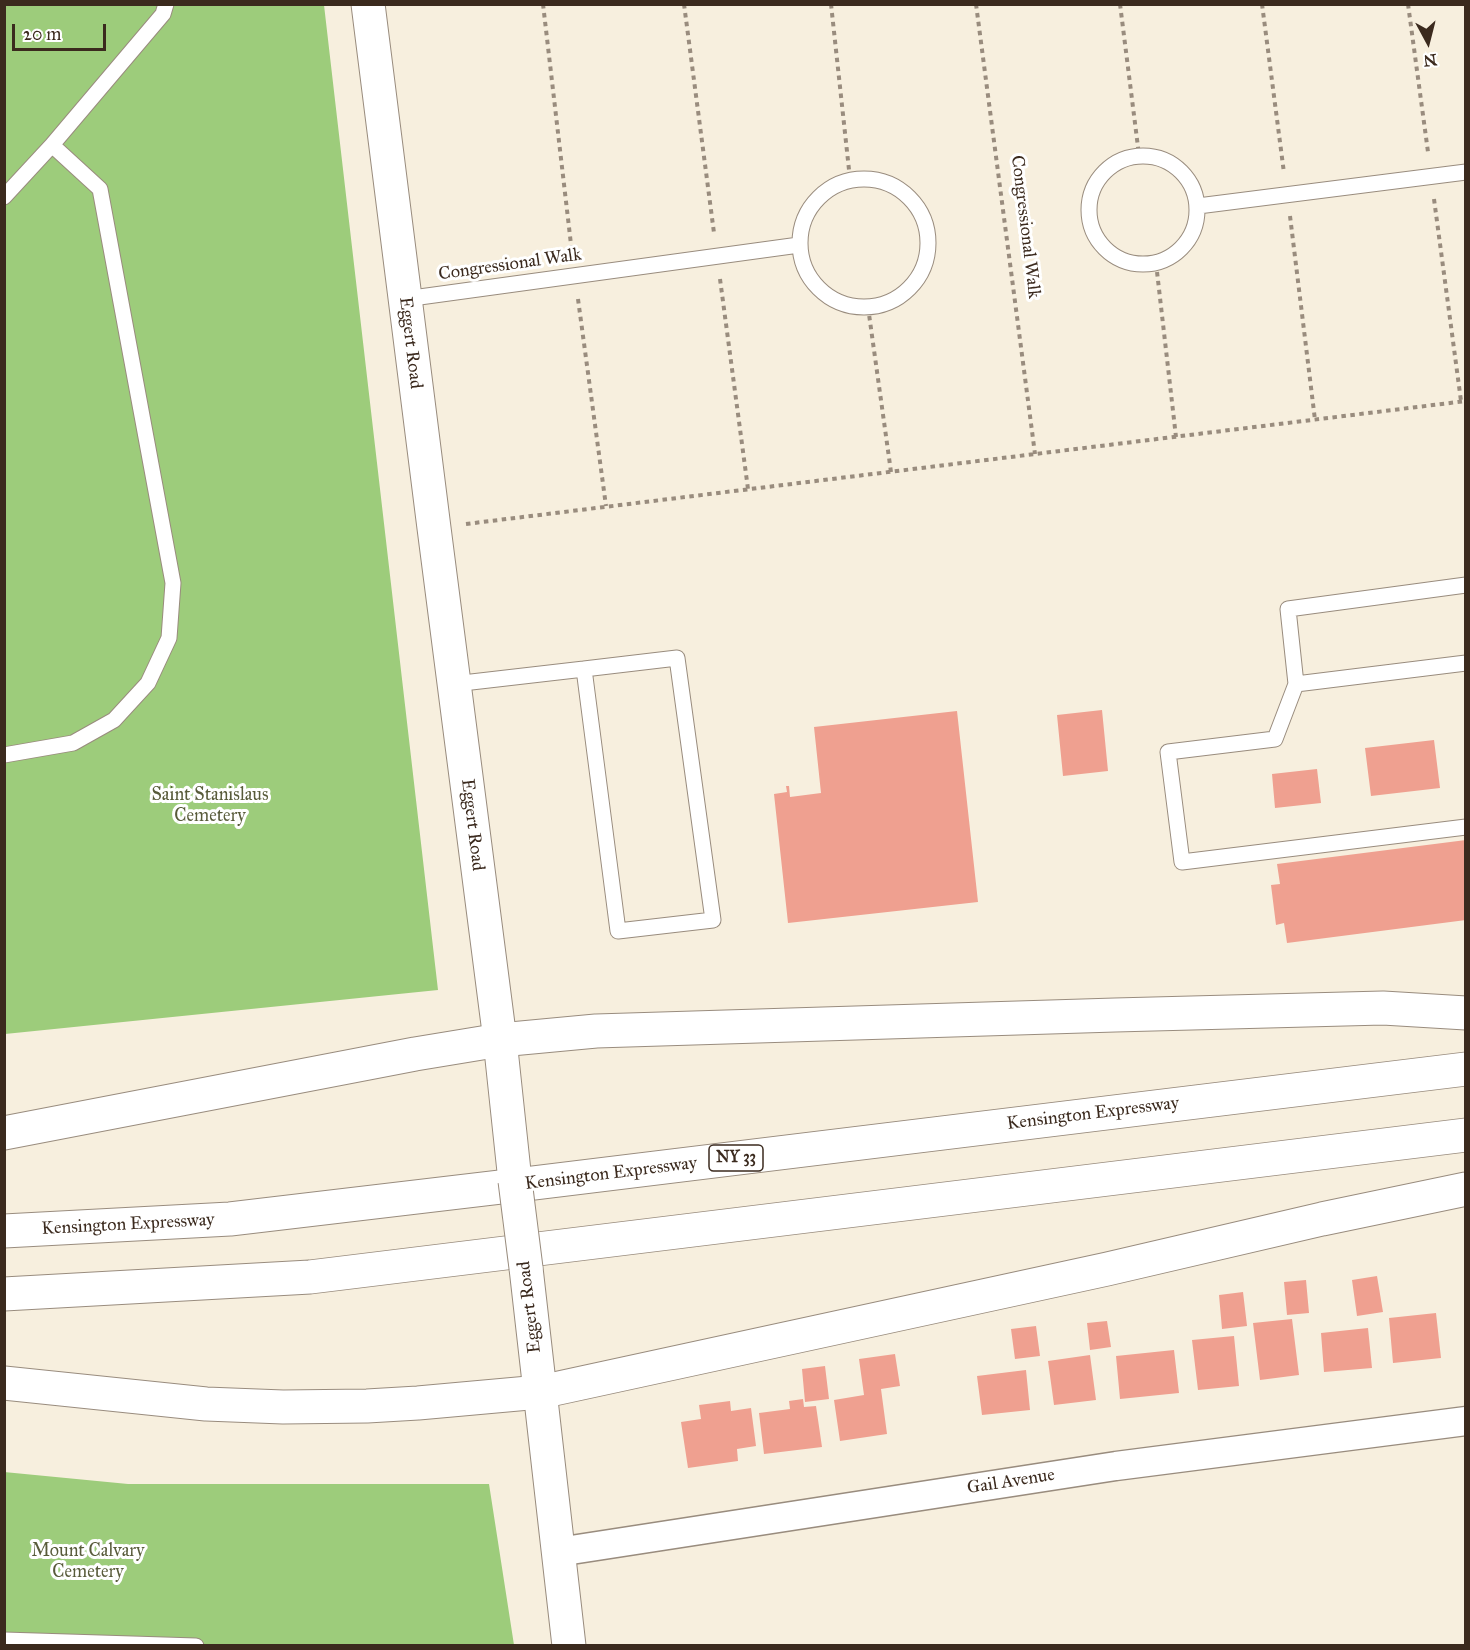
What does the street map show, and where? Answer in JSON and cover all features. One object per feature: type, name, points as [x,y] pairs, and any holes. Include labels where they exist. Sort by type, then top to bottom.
[{"type":"main road","name":"Eggert Road","points":[[368,4],[502,1055],[569,1646]]},
{"type":"main road","points":[[4,1133],[393,1058],[502,1055],[596,1031],[1383,1008],[1466,1013]]},
{"type":"main road","name":"Kensington Expressway","points":[[4,1231],[230,1219],[1466,1068]]},
{"type":"main road","points":[[4,1294],[310,1277],[1466,1135]]},
{"type":"main road","points":[[4,1383],[206,1404],[283,1407],[418,1403],[540,1384],[1084,1275],[1322,1219],[1466,1189]]},
{"type":"street","name":"Gail Avenue","points":[[558,1552],[1116,1466],[1466,1421]]},
{"type":"lane","points":[[4,196],[52,146],[164,14],[166,4]]},
{"type":"lane","points":[[4,755],[73,743],[114,720],[148,683],[169,638],[173,583],[100,189],[52,146]]},
{"type":"lane","points":[[1139,155],[1156,157],[1172,163],[1179,169],[1194,189],[1198,206],[1196,225],[1187,242],[1173,256],[1156,263],[1138,264],[1120,260],[1105,250],[1094,236],[1089,218],[1089,200],[1095,183],[1106,169],[1121,160],[1139,155]]},
{"type":"lane","points":[[1198,206],[1466,172]]},
{"type":"lane","points":[[874,178],[896,186],[915,201],[926,222],[930,245],[924,269],[911,288],[891,302],[868,307],[847,305],[829,297],[813,283],[803,265],[799,245],[802,223],[813,203],[830,188],[850,179],[874,178]]},
{"type":"lane","name":"Congressional Walk","points":[[405,299],[799,245]]},
{"type":"lane","points":[[1466,585],[1288,609],[1296,684],[1275,739],[1168,752],[1182,862],[1466,827]]},
{"type":"lane","points":[[454,684],[677,658],[713,920],[618,931],[584,669]]},
{"type":"lane","points":[[1296,684],[1466,663]]},
{"type":"lane","points":[[4,1640],[196,1646]]},
{"type":"path","points":[[831,4],[850,179]]},
{"type":"path","name":"Congressional Walk","points":[[976,4],[1035,454]]},
{"type":"path","points":[[1120,4],[1139,155]]},
{"type":"path","points":[[434,528],[1463,401],[1408,4]]},
{"type":"path","points":[[1156,263],[1176,437]]},
{"type":"path","points":[[868,307],[891,472]]},
{"type":"green space","name":"Saint Stanislaus Cemetery","points":[[5,5],[324,5],[438,990],[5,1034]]},
{"type":"green space","name":"Mount Calvary Cemetery","points":[[4,1472],[128,1484],[489,1484],[514,1645],[5,1645]]},
{"type":"building","points":[[1102,710],[1108,771],[1063,776],[1057,715]]},
{"type":"building","points":[[957,711],[978,902],[788,923],[774,794],[787,792],[786,786],[789,786],[790,797],[821,793],[814,727]]},
{"type":"building","points":[[1434,740],[1440,788],[1371,796],[1365,748]]},
{"type":"building","points":[[1317,769],[1321,803],[1275,808],[1272,774]]},
{"type":"building","points":[[1466,840],[1466,920],[1287,943],[1284,923],[1276,925],[1271,885],[1280,884],[1277,864]]},
{"type":"building","points":[[1377,1276],[1383,1312],[1357,1316],[1352,1280]]},
{"type":"building","points":[[1306,1280],[1309,1313],[1287,1315],[1284,1282]]},
{"type":"building","points":[[1243,1292],[1247,1326],[1222,1329],[1219,1295]]},
{"type":"building","points":[[1436,1313],[1441,1358],[1393,1363],[1389,1318]]},
{"type":"building","points":[[1292,1319],[1299,1375],[1260,1380],[1253,1323]]},
{"type":"building","points":[[1107,1321],[1111,1347],[1090,1350],[1087,1323]]},
{"type":"building","points":[[1036,1326],[1040,1356],[1015,1359],[1011,1329]]},
{"type":"building","points":[[1368,1328],[1372,1368],[1324,1372],[1321,1333]]},
{"type":"building","points":[[1234,1336],[1239,1386],[1198,1390],[1192,1340]]},
{"type":"building","points":[[1174,1350],[1179,1393],[1120,1399],[1116,1356]]},
{"type":"building","points":[[895,1354],[900,1386],[881,1389],[887,1434],[840,1441],[834,1400],[864,1395],[859,1359]]},
{"type":"building","points":[[1090,1355],[1096,1400],[1054,1405],[1048,1361]]},
{"type":"building","points":[[825,1366],[829,1399],[805,1402],[802,1369]]},
{"type":"building","points":[[1026,1370],[1030,1410],[982,1415],[977,1376]]},
{"type":"building","points":[[803,1399],[804,1407],[816,1406],[822,1447],[764,1454],[759,1413],[790,1409],[789,1401]]},
{"type":"building","points":[[730,1401],[731,1411],[751,1408],[756,1446],[737,1449],[738,1461],[688,1468],[681,1422],[701,1419],[699,1405]]}]
